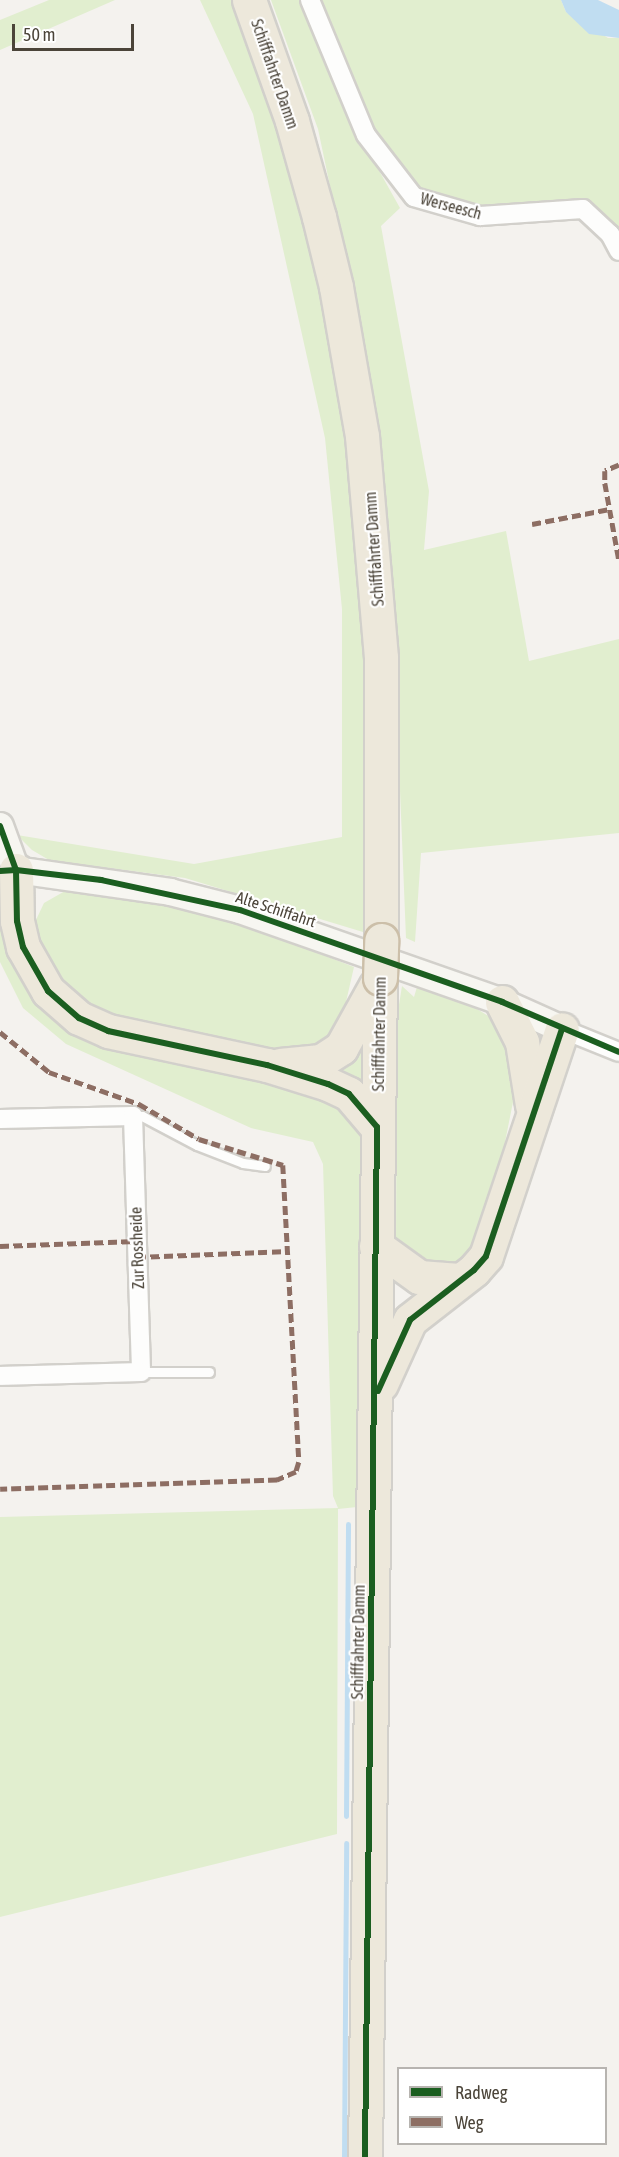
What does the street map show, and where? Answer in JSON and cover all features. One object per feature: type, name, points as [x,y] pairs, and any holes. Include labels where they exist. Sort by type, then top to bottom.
[{"type":"highway","name":"Schifffahrter Damm","points":[[249,0],[292,121],[319,217],[338,297],[362,436],[381,658],[381,939],[365,2157]]},
{"type":"highway","points":[[8,870],[23,947],[48,991],[79,1018],[108,1031],[267,1065],[349,1094],[377,1127]]},
{"type":"highway","points":[[267,1065],[321,1061],[341,1048],[380,978]]},
{"type":"highway","points":[[502,1002],[522,1042],[532,1110]]},
{"type":"highway","points":[[374,1400],[410,1320],[486,1256],[532,1110],[562,1029]]},
{"type":"highway","points":[[376,1246],[419,1277],[459,1280]]},
{"type":"street","name":"Werseesch","points":[[310,0],[366,135],[414,197],[480,216],[583,209],[610,234],[619,251]]},
{"type":"street","points":[[0,826],[8,870]]},
{"type":"street","name":"Alte Schiffahrt","points":[[8,870],[170,892],[240,910],[502,1002],[562,1029]]},
{"type":"street","points":[[562,1029],[619,1052]]},
{"type":"street","points":[[0,1119],[133,1116]]},
{"type":"street","name":"Zur Rossheide","points":[[133,1116],[141,1372]]},
{"type":"street","points":[[0,1376],[141,1372]]},
{"type":"lane","points":[[133,1116],[142,1116],[197,1145],[243,1162],[265,1166]]},
{"type":"lane","points":[[141,1372],[209,1372]]},
{"type":"green space","points":[[49,0],[115,0],[0,50],[0,20]]},
{"type":"green space","points":[[200,0],[234,0],[297,178],[347,391],[372,649],[363,932],[185,878],[49,860],[32,850],[17,835],[194,864],[342,837],[342,609],[325,438],[253,114]]},
{"type":"green space","points":[[271,0],[300,0],[340,101],[400,208],[381,226],[429,491],[424,550],[506,531],[529,661],[619,639],[619,833],[421,853],[415,942],[406,938],[391,570],[373,390],[318,129]]},
{"type":"green space","points":[[317,0],[561,0],[566,12],[608,38],[619,38],[619,238],[589,205],[482,210],[419,190],[370,128]]},
{"type":"green space","points":[[65,891],[111,894],[238,922],[354,967],[343,1015],[326,1041],[302,1053],[266,1052],[104,1018],[55,983],[40,947],[35,922],[44,903]]},
{"type":"green space","points":[[0,913],[4,930],[45,1003],[297,1086],[350,1108],[364,1139],[357,1507],[338,1509],[337,1834],[0,1917],[0,1517],[338,1508],[333,1496],[323,1164],[313,1142],[251,1128],[66,1044],[23,1008],[0,962]]},
{"type":"green space","points":[[402,986],[414,997],[417,987],[477,1009],[498,1022],[510,1041],[516,1087],[501,1162],[473,1252],[450,1268],[410,1261],[396,1240],[397,1017]]},
{"type":"green space","points":[[362,1043],[364,1044],[364,1091],[323,1068]]},
{"type":"water","points":[[561,0],[598,0],[619,10],[619,38],[589,34],[566,12]]},
{"type":"waterway","points":[[346,1816],[348,1524]]},
{"type":"waterway","points":[[344,2157],[346,1843]]},
{"type":"marked path","points":[[619,465],[605,471],[605,483],[619,560]]},
{"type":"marked path","points":[[532,524],[610,509]]},
{"type":"marked path","points":[[0,1032],[49,1072],[139,1104],[199,1139],[283,1165],[299,1462],[296,1472],[277,1480],[0,1489]]},
{"type":"marked path","points":[[0,1246],[136,1241]]},
{"type":"marked path","points":[[137,1257],[289,1251]]},
{"type":"cycle path","points":[[0,826],[16,870],[17,921],[23,947],[48,991],[79,1018],[108,1031],[267,1065],[328,1084],[349,1094],[377,1127],[365,2157]]},
{"type":"cycle path","points":[[0,871],[16,870],[101,880],[240,910],[502,1002],[619,1052]]},
{"type":"cycle path","points":[[378,1391],[410,1320],[474,1270],[486,1256],[562,1029]]}]
